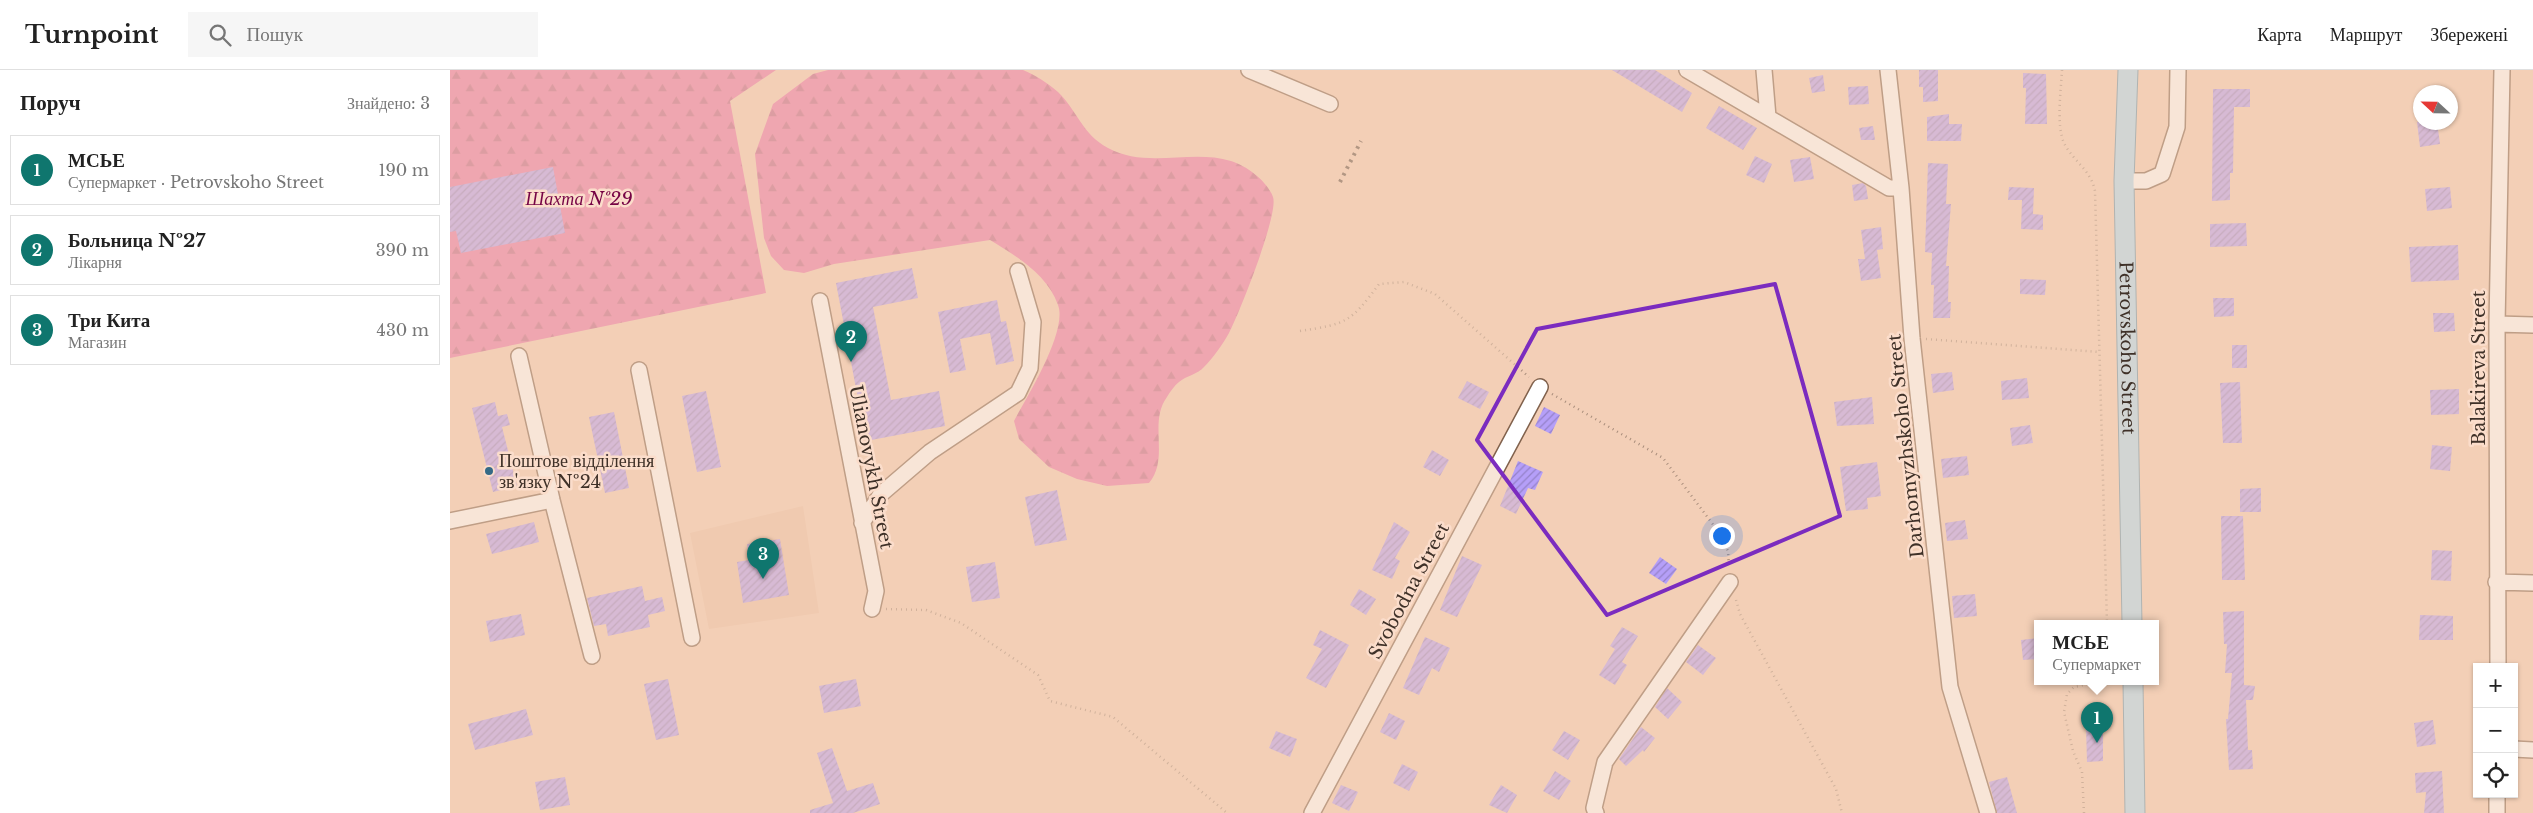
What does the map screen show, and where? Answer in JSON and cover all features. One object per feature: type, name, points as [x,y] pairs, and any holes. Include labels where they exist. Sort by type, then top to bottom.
[{"type":"main road","name":"Petrovskoho Street","points":[[2128,70],[2124,181],[2132,620]]},
{"type":"main road","points":[[2133,685],[2135,813]]},
{"type":"street","points":[[1249,70],[1330,104]]},
{"type":"street","points":[[1687,70],[1889,188],[1901,188]]},
{"type":"street","points":[[1764,70],[1768,117]]},
{"type":"street","name":"Darhomyzhskoho Street","points":[[1888,70],[1901,188],[1912,338],[1950,687],[1988,813]]},
{"type":"street","points":[[2124,181],[2146,181],[2162,174],[2177,127],[2178,70]]},
{"type":"street","name":"Balakireva Street","points":[[2498,663],[2496,582],[2497,324],[2502,70]]},
{"type":"street","points":[[862,523],[881,494],[930,452],[1018,393],[1030,368],[1034,322],[1018,271]]},
{"type":"street","name":"Ulianovykh Street","points":[[820,301],[876,591],[872,609]]},
{"type":"street","points":[[2497,324],[2533,325]]},
{"type":"street","points":[[519,356],[552,500],[592,656]]},
{"type":"street","points":[[639,370],[692,638]]},
{"type":"street","name":"Svobodna Street","points":[[1312,813],[1540,387]]},
{"type":"street","points":[[450,521],[552,500]]},
{"type":"street","points":[[1596,813],[1594,808],[1605,762],[1730,582]]},
{"type":"street","points":[[2496,582],[2533,582]]},
{"type":"street","points":[[2518,750],[2533,750]]},
{"type":"street","points":[[2497,798],[2497,813]]},
{"type":"path","points":[[2062,70],[2061,132],[2065,145],[2093,179],[2095,191],[2107,620]]},
{"type":"path","points":[[1912,338],[2099,352]]},
{"type":"path","points":[[1730,582],[1740,614],[1836,789],[1842,813]]},
{"type":"path","points":[[872,609],[926,610],[960,623],[1038,675],[1050,702],[1113,718],[1227,813]]},
{"type":"path","points":[[2084,685],[2074,687],[2067,694],[2064,712],[2073,751],[2082,772],[2084,813]]},
{"type":"highlighted area","points":[[1775,284],[1840,516],[1607,615],[1477,440],[1537,329]]},
{"type":"shaded area","points":[[803,506],[819,613],[709,629],[690,533]]},
{"type":"green space","name":"Шахта №29","points":[[450,70],[776,70],[730,101],[766,293],[450,358]]},
{"type":"green space","points":[[828,70],[1023,70],[1050,85],[1058,92],[1092,136],[1108,148],[1138,157],[1200,157],[1231,161],[1250,170],[1266,185],[1273,197],[1273,207],[1270,223],[1249,286],[1229,333],[1218,351],[1201,369],[1175,385],[1168,395],[1159,418],[1158,463],[1149,483],[1107,486],[1077,479],[1049,467],[1019,439],[1014,421],[1045,364],[1057,331],[1060,316],[1053,294],[1039,275],[1020,259],[990,240],[834,264],[804,273],[784,270],[771,256],[764,238],[755,154],[773,104],[813,74]]},
{"type":"building","points":[[1612,70],[1655,70],[1692,93],[1682,112]]},
{"type":"building","points":[[1919,70],[1938,70],[1938,101],[1923,102],[1923,87],[1919,87]]},
{"type":"building","points":[[2023,73],[2046,74],[2047,124],[2025,124],[2026,88],[2023,88]]},
{"type":"building","points":[[1823,75],[1825,91],[1812,93],[1809,78]]},
{"type":"building","points":[[1868,86],[1869,104],[1849,105],[1848,87]]},
{"type":"building","points":[[2213,89],[2250,89],[2250,107],[2234,107],[2233,173],[2230,173],[2230,200],[2212,201]]},
{"type":"building","points":[[1719,106],[1757,128],[1743,150],[1706,128]]},
{"type":"building","points":[[1949,114],[1949,124],[1962,124],[1961,141],[1927,141],[1927,117]]},
{"type":"building","points":[[1873,126],[1875,140],[1861,140],[1859,128]]},
{"type":"building","points":[[2418,130],[2438,130],[2440,144],[2420,147]]},
{"type":"building","points":[[1755,156],[1772,164],[1764,183],[1746,175]]},
{"type":"building","points":[[1810,157],[1814,179],[1794,182],[1790,160]]},
{"type":"building","points":[[1928,163],[1948,164],[1946,204],[1951,204],[1946,266],[1949,266],[1948,302],[1951,302],[1950,318],[1933,318],[1934,285],[1931,285],[1932,253],[1925,252]]},
{"type":"building","points":[[553,167],[565,233],[461,253],[456,231],[450,232],[450,187]]},
{"type":"building","points":[[1863,183],[1866,186],[1868,199],[1854,201],[1852,185]]},
{"type":"building","points":[[2009,187],[2034,188],[2033,214],[2043,215],[2043,230],[2021,229],[2022,200],[2008,200]]},
{"type":"building","points":[[2450,187],[2452,208],[2427,211],[2425,189]]},
{"type":"building","points":[[2246,223],[2247,246],[2210,247],[2210,224]]},
{"type":"building","points":[[1881,227],[1883,249],[1877,250],[1881,278],[1861,281],[1858,259],[1865,259],[1861,230]]},
{"type":"building","points":[[2458,245],[2459,280],[2411,282],[2409,247]]},
{"type":"building","points":[[912,268],[918,298],[873,307],[891,400],[939,391],[945,426],[866,441],[836,283]]},
{"type":"building","points":[[2020,279],[2046,280],[2045,295],[2020,294]]},
{"type":"building","points":[[2213,298],[2234,298],[2234,316],[2214,317]]},
{"type":"building","points":[[997,300],[1001,322],[1006,321],[1014,361],[996,365],[990,333],[960,339],[966,370],[950,373],[938,312]]},
{"type":"building","points":[[2433,313],[2454,313],[2455,331],[2434,332]]},
{"type":"building","points":[[2232,345],[2247,345],[2247,368],[2232,368]]},
{"type":"building","points":[[1952,372],[1954,390],[1933,393],[1931,374]]},
{"type":"building","points":[[2027,378],[2029,398],[2002,400],[2001,381]]},
{"type":"building","points":[[1467,381],[1489,392],[1480,409],[1458,398]]},
{"type":"building","points":[[2240,382],[2242,443],[2223,443],[2220,383]]},
{"type":"building","points":[[2459,389],[2459,414],[2431,415],[2430,390]]},
{"type":"building","points":[[706,391],[721,467],[697,472],[682,396]]},
{"type":"building","points":[[1872,397],[1874,424],[1837,426],[1834,402]]},
{"type":"building","points":[[495,402],[498,416],[507,414],[510,425],[502,427],[517,486],[493,492],[472,408]]},
{"type":"building","points":[[1544,407],[1560,415],[1551,434],[1535,426]]},
{"type":"building","points":[[614,412],[629,488],[605,493],[589,417]]},
{"type":"building","points":[[2030,425],[2033,443],[2012,446],[2010,428]]},
{"type":"building","points":[[2432,445],[2452,447],[2450,471],[2430,469]]},
{"type":"building","points":[[1432,450],[1449,460],[1440,476],[1423,467]]},
{"type":"building","points":[[1967,456],[1969,475],[1943,478],[1941,459]]},
{"type":"building","points":[[1518,461],[1543,472],[1535,490],[1528,488],[1516,514],[1500,506]]},
{"type":"building","points":[[1877,462],[1881,496],[1867,498],[1868,509],[1846,511],[1840,467]]},
{"type":"building","points":[[2261,488],[2261,512],[2240,512],[2240,489]]},
{"type":"building","points":[[1057,490],[1067,540],[1035,546],[1025,497]]},
{"type":"building","points":[[2221,516],[2243,516],[2245,580],[2222,580]]},
{"type":"building","points":[[1965,520],[1968,539],[1947,541],[1945,523]]},
{"type":"building","points":[[534,522],[539,542],[492,554],[486,534]]},
{"type":"building","points":[[1394,522],[1410,532],[1395,558],[1400,561],[1392,579],[1372,570]]},
{"type":"building","points":[[780,539],[789,595],[743,603],[737,562],[749,560],[747,544]]},
{"type":"building","points":[[2432,550],[2452,551],[2451,581],[2431,580]]},
{"type":"building","points":[[1462,556],[1482,565],[1457,617],[1440,610]]},
{"type":"building","points":[[1660,557],[1677,569],[1666,584],[1649,573]]},
{"type":"building","points":[[995,562],[1000,598],[972,602],[966,567]]},
{"type":"building","points":[[642,586],[645,601],[662,597],[665,611],[648,615],[650,627],[608,636],[606,624],[594,626],[587,598]]},
{"type":"building","points":[[1359,589],[1376,599],[1366,615],[1350,605]]},
{"type":"building","points":[[1975,594],[1977,616],[1954,618],[1952,596]]},
{"type":"building","points":[[2244,611],[2244,685],[2255,686],[2253,700],[2246,700],[2248,750],[2252,750],[2253,769],[2229,770],[2226,719],[2228,719],[2232,673],[2225,673],[2227,644],[2224,644],[2223,612]]},
{"type":"building","points":[[521,614],[525,635],[490,642],[486,621]]},
{"type":"building","points":[[2420,615],[2453,616],[2453,640],[2419,640]]},
{"type":"building","points":[[1622,627],[1638,636],[1622,662],[1627,665],[1615,685],[1599,675],[1615,649],[1610,646]]},
{"type":"building","points":[[1320,630],[1349,645],[1326,688],[1306,678],[1322,649],[1313,645]]},
{"type":"building","points":[[1425,637],[1450,648],[1439,672],[1432,668],[1419,695],[1403,688]]},
{"type":"building","points":[[2034,638],[2034,659],[2023,660],[2021,640]]},
{"type":"building","points":[[1698,645],[1716,658],[1703,675],[1686,662]]},
{"type":"building","points":[[668,679],[679,735],[656,740],[644,684]]},
{"type":"building","points":[[856,679],[861,706],[824,713],[819,686]]},
{"type":"building","points":[[1667,688],[1682,702],[1668,719],[1655,707]]},
{"type":"building","points":[[526,709],[533,735],[475,750],[468,724]]},
{"type":"building","points":[[1389,713],[1405,721],[1396,740],[1380,732]]},
{"type":"building","points":[[2433,720],[2436,744],[2417,747],[2414,723]]},
{"type":"building","points":[[1641,727],[1655,738],[1644,752],[1643,750],[1626,766],[1619,759]]},
{"type":"building","points":[[2086,727],[2103,727],[2103,761],[2087,762]]},
{"type":"building","points":[[1276,731],[1297,739],[1290,757],[1269,748]]},
{"type":"building","points":[[1564,731],[1580,740],[1568,760],[1552,750]]},
{"type":"building","points":[[832,748],[847,791],[873,783],[880,804],[853,813],[810,813],[810,810],[833,803],[817,753]]},
{"type":"building","points":[[1402,764],[1418,772],[1409,791],[1393,783]]},
{"type":"building","points":[[1555,771],[1571,781],[1559,800],[1543,791]]},
{"type":"building","points":[[2442,771],[2444,813],[2424,813],[2426,792],[2416,793],[2415,773]]},
{"type":"building","points":[[565,777],[570,805],[540,810],[535,782]]},
{"type":"building","points":[[2007,777],[2017,813],[1997,813],[1989,782]]},
{"type":"building","points":[[1341,785],[1358,792],[1349,811],[1332,803]]},
{"type":"building","points":[[1501,785],[1517,795],[1507,813],[1489,805]]},
{"type":"railway","points":[[1340,182],[1361,141]]},
{"type":"place","name":"Больница №27","points":[[851,362]]},
{"type":"place","name":"Поштове відділення зв'язку №24","points":[[489,471]]},
{"type":"place","name":"Три Кита","points":[[763,579]]},
{"type":"place","name":"МСЬЕ","points":[[2097,743]]}]
